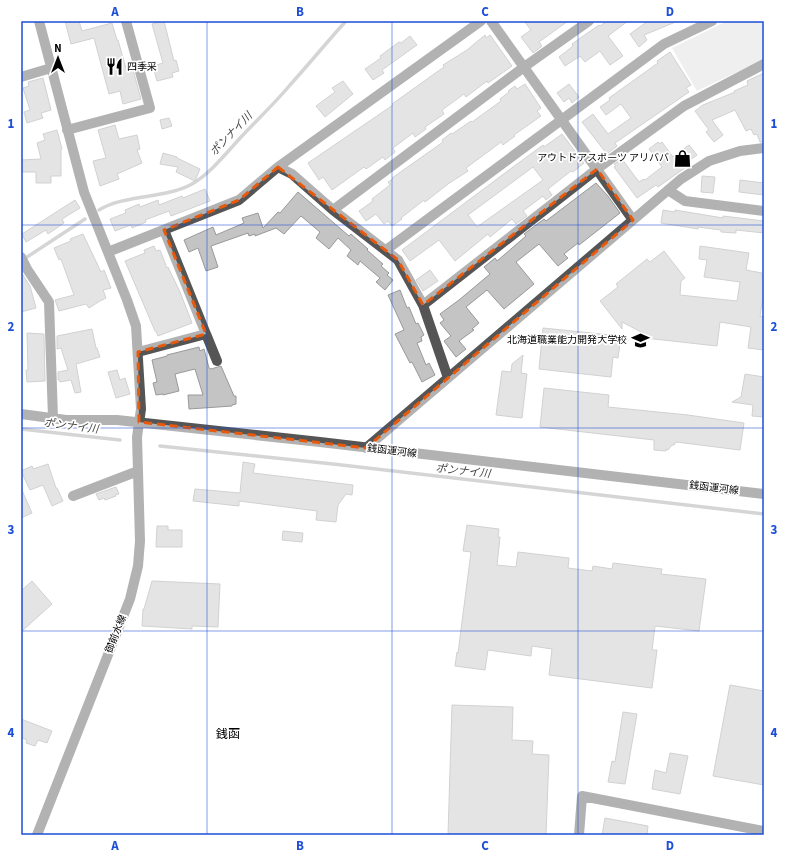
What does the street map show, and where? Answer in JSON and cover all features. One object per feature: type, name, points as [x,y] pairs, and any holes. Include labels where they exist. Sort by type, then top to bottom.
[{"type":"street","name":"御前水線","points":[[37,835],[134,588],[140,541],[137,437],[141,409],[138,352],[134,318],[84,192],[39,21]]},
{"type":"street","points":[[67,130],[150,108],[126,21]]},
{"type":"street","points":[[108,252],[239,200],[278,167],[481,21]]},
{"type":"street","points":[[491,21],[633,220]]},
{"type":"street","points":[[333,210],[524,67],[589,21]]},
{"type":"street","points":[[386,250],[664,44],[712,21]]},
{"type":"street","points":[[423,305],[596,169],[684,106],[764,64]]},
{"type":"street","points":[[21,77],[51,68]]},
{"type":"street","points":[[366,448],[681,179],[710,161],[740,151],[764,148]]},
{"type":"street","points":[[278,167],[292,174],[333,210],[398,260],[423,305],[448,378]]},
{"type":"street","points":[[668,190],[685,201],[764,211]]},
{"type":"street","points":[[164,230],[217,362]]},
{"type":"street","points":[[22,260],[49,302],[53,418]]},
{"type":"street","points":[[138,352],[206,334]]},
{"type":"street","name":"銭函運河線","points":[[21,414],[53,418],[139,422],[764,494]]},
{"type":"street","points":[[73,496],[138,471]]},
{"type":"street","points":[[579,835],[582,796],[764,831]]},
{"type":"highlighted area","points":[[278,167],[398,260],[423,305],[597,169],[633,220],[366,448],[139,422],[138,352],[206,334],[164,230],[239,200]]},
{"type":"shaded area","points":[[727,21],[761,21],[764,28],[764,59],[697,91],[672,48]]},
{"type":"building","points":[[65,21],[79,21],[82,31],[112,23],[127,72],[133,70],[141,99],[123,104],[120,91],[109,94],[94,38],[71,44]]},
{"type":"building","points":[[164,21],[174,61],[176,60],[179,71],[172,73],[173,77],[157,81],[153,66],[163,63],[152,24]]},
{"type":"building","points":[[524,21],[568,21],[539,42],[542,46],[533,53],[521,37],[531,30]]},
{"type":"building","points":[[607,21],[628,21],[608,36],[623,56],[610,65],[600,51],[585,62],[580,56],[565,66],[559,57],[573,46],[572,44]]},
{"type":"building","points":[[648,21],[678,21],[644,35],[647,40],[639,47],[630,34]]},
{"type":"building","points":[[485,35],[486,38],[490,35],[512,66],[488,83],[487,81],[466,97],[464,94],[442,110],[444,114],[425,127],[426,129],[415,137],[413,133],[393,148],[395,152],[385,160],[383,157],[366,169],[364,167],[332,190],[323,177],[319,180],[308,163],[393,105],[392,104],[444,67],[443,65],[467,50]]},
{"type":"building","points":[[410,36],[417,45],[382,70],[384,73],[373,80],[365,69],[381,58],[380,56],[399,42],[401,43]]},
{"type":"building","points":[[670,52],[691,85],[686,88],[689,92],[615,143],[617,146],[607,154],[582,122],[593,114],[608,134],[631,118],[621,104],[606,115],[600,107],[610,100],[609,98],[658,63],[657,61]]},
{"type":"building","points":[[764,73],[764,142],[760,142],[757,134],[754,135],[751,129],[746,131],[735,110],[712,120],[723,135],[714,142],[706,132],[709,130],[695,111],[703,105],[748,85],[747,81]]},
{"type":"building","points":[[43,78],[51,110],[41,113],[43,118],[27,123],[24,112],[30,110],[23,88],[29,86],[28,82]]},
{"type":"building","points":[[343,81],[353,94],[325,117],[316,106],[335,92],[332,88]]},
{"type":"building","points":[[525,84],[541,108],[537,111],[541,116],[514,135],[515,136],[503,145],[501,142],[466,168],[468,171],[425,202],[424,200],[392,226],[388,221],[384,224],[376,214],[366,221],[359,211],[373,201],[372,199],[390,185],[388,182],[393,179],[392,178],[443,142],[442,140],[451,133],[452,134],[471,121],[472,122],[501,101],[500,99],[515,86],[517,89]]},
{"type":"building","points":[[569,84],[579,97],[572,103],[569,98],[564,102],[557,93]]},
{"type":"building","points":[[169,118],[172,126],[162,129],[160,120]]},
{"type":"building","points":[[115,125],[119,139],[137,135],[140,149],[137,150],[142,163],[117,174],[119,179],[100,186],[93,161],[106,158],[98,130]]},
{"type":"building","points":[[57,130],[62,149],[61,176],[51,176],[51,183],[36,183],[36,172],[21,172],[21,160],[41,159],[37,143],[45,140],[43,134]]},
{"type":"building","points":[[562,134],[584,163],[548,189],[552,195],[546,200],[543,196],[523,211],[527,216],[516,224],[512,219],[490,237],[488,234],[455,261],[439,240],[410,261],[402,250],[543,145],[544,147]],"holes":[[[533,167],[543,180],[477,227],[468,215]]]},
{"type":"building","points":[[658,142],[659,144],[662,142],[673,157],[689,145],[697,155],[686,163],[688,166],[658,187],[656,185],[637,198],[614,167],[616,166],[614,164],[622,159],[639,182],[644,179],[645,180],[662,167],[649,149]]},
{"type":"building","points":[[163,153],[177,157],[200,169],[195,181],[176,172],[178,167],[160,164]]},
{"type":"building","points":[[702,176],[715,177],[713,193],[701,192]]},
{"type":"building","points":[[740,180],[764,183],[764,195],[739,192]]},
{"type":"building","points":[[596,183],[608,196],[620,213],[579,245],[578,243],[564,254],[568,258],[558,266],[539,244],[516,262],[534,284],[504,309],[487,290],[466,307],[479,323],[472,329],[474,330],[459,341],[466,349],[456,357],[444,341],[451,336],[440,323],[444,320],[440,314],[490,274],[484,267],[495,258],[497,261],[526,236],[524,234],[544,219],[546,221]]},
{"type":"building","points":[[205,189],[210,201],[171,216],[169,211],[145,220],[146,222],[132,228],[131,225],[115,231],[110,219],[126,213],[125,210],[139,204],[140,207],[158,200],[159,205],[182,196],[183,198]]},
{"type":"building","points":[[298,192],[349,236],[351,234],[383,264],[381,266],[389,273],[387,275],[393,280],[385,290],[376,282],[380,278],[360,261],[358,265],[347,256],[351,250],[338,238],[329,249],[316,238],[320,232],[301,216],[284,234],[276,228],[255,236],[255,234],[249,236],[248,233],[211,246],[218,267],[206,271],[198,248],[189,252],[184,240],[213,227],[216,235],[244,223],[242,218],[258,213],[263,228],[278,212],[280,213]]},
{"type":"building","points":[[75,200],[80,208],[62,219],[64,223],[48,234],[46,230],[26,242],[22,234]]},
{"type":"building","points":[[663,210],[675,212],[675,210],[723,218],[723,216],[764,221],[764,233],[736,230],[736,233],[721,232],[721,230],[698,227],[698,229],[661,223]]},
{"type":"building","points":[[83,234],[101,272],[104,270],[111,288],[103,290],[106,298],[89,308],[86,304],[59,311],[55,300],[74,295],[61,259],[59,260],[54,248]]},
{"type":"building","points":[[154,246],[156,251],[160,250],[167,268],[168,267],[180,292],[192,323],[158,336],[125,261],[145,253],[144,250]]},
{"type":"building","points":[[700,246],[749,253],[746,270],[762,273],[762,277],[764,277],[764,292],[760,316],[764,317],[764,350],[748,348],[751,327],[720,322],[717,346],[645,338],[645,334],[622,322],[622,329],[600,301],[618,287],[616,284],[647,259],[650,262],[664,251],[685,278],[681,281],[680,295],[737,301],[740,282],[704,277],[707,260],[699,259]]},
{"type":"building","points":[[430,270],[438,281],[423,291],[416,280]]},
{"type":"building","points":[[21,272],[30,286],[36,308],[21,312]]},
{"type":"building","points":[[400,290],[407,308],[409,307],[416,324],[418,323],[424,335],[421,337],[422,341],[417,343],[426,365],[429,363],[435,375],[422,382],[395,334],[404,330],[388,295]]},
{"type":"building","points":[[543,328],[621,336],[618,358],[613,357],[611,377],[539,369]]},
{"type":"building","points":[[92,329],[96,348],[100,357],[76,364],[81,392],[75,393],[71,380],[60,382],[60,380],[58,380],[58,372],[68,370],[61,348],[57,349],[57,336]]},
{"type":"building","points":[[27,333],[44,334],[45,381],[27,382]]},
{"type":"building","points":[[199,347],[200,351],[204,349],[209,368],[211,369],[221,366],[234,396],[236,396],[236,404],[232,406],[189,409],[188,395],[203,395],[195,369],[175,374],[179,391],[156,395],[153,383],[157,382],[152,360]]},
{"type":"building","points":[[523,355],[521,373],[527,374],[522,418],[496,415],[502,371],[511,372],[512,364]]},
{"type":"building","points":[[117,370],[120,380],[125,378],[130,394],[116,398],[108,372]]},
{"type":"building","points":[[745,374],[764,377],[764,417],[752,416],[753,405],[732,402],[741,397]]},
{"type":"building","points":[[544,388],[609,395],[608,407],[688,415],[744,423],[740,450],[676,442],[668,450],[666,449],[666,451],[654,450],[654,440],[540,427]]},
{"type":"building","points":[[243,462],[255,464],[253,473],[353,485],[352,495],[346,494],[338,505],[336,522],[316,520],[317,511],[239,501],[239,506],[193,501],[195,489],[240,493]]},
{"type":"building","points":[[48,464],[56,488],[63,501],[52,506],[43,485],[30,490],[21,471],[32,466],[33,469]]},
{"type":"building","points":[[116,487],[119,494],[105,500],[104,498],[99,500],[96,494]]},
{"type":"building","points":[[21,488],[32,513],[21,518]]},
{"type":"building","points":[[467,525],[499,529],[498,537],[500,537],[497,565],[516,567],[518,552],[569,558],[568,568],[592,571],[593,566],[612,569],[613,563],[662,569],[661,574],[706,579],[699,631],[655,626],[652,650],[657,650],[652,688],[549,675],[552,649],[532,646],[531,656],[488,650],[485,670],[455,666],[471,552],[463,551]]},
{"type":"building","points":[[157,526],[168,526],[168,530],[182,530],[182,547],[156,547]]},
{"type":"building","points":[[283,531],[303,533],[302,542],[282,540]]},
{"type":"building","points":[[32,581],[52,604],[21,632],[21,591]]},
{"type":"building","points":[[152,581],[220,584],[218,627],[192,626],[192,629],[142,626],[143,609]]},
{"type":"building","points":[[730,685],[764,691],[764,785],[713,776]]},
{"type":"building","points":[[452,705],[513,707],[512,740],[533,741],[532,754],[549,755],[546,835],[448,835]]},
{"type":"building","points":[[623,712],[637,714],[625,784],[608,782],[612,761],[615,762]]},
{"type":"building","points":[[21,719],[52,731],[47,743],[38,740],[35,746],[26,743],[27,740],[21,737]]},
{"type":"building","points":[[670,753],[688,756],[680,794],[652,789],[655,770],[666,773]]},
{"type":"building","points":[[605,818],[648,826],[647,835],[602,835]]},
{"type":"waterway","name":"ポンナイ川","points":[[99,210],[121,201],[181,189],[192,184],[206,174],[278,98],[346,21]]},
{"type":"waterway","name":"ポンナイ川","points":[[24,259],[85,219]]},
{"type":"waterway","name":"ポンナイ川","points":[[21,429],[120,440]]},
{"type":"waterway","name":"ポンナイ川","points":[[160,446],[333,464],[764,514]]},
{"type":"place","name":"四季采","points":[[114,67]]},
{"type":"place","name":"アウトドアスポーツ アリババ","points":[[682,158]]},
{"type":"place","name":"北海道職業能力開発大学校","points":[[640,340]]},
{"type":"district","name":"銭函","points":[[228,734]]}]
